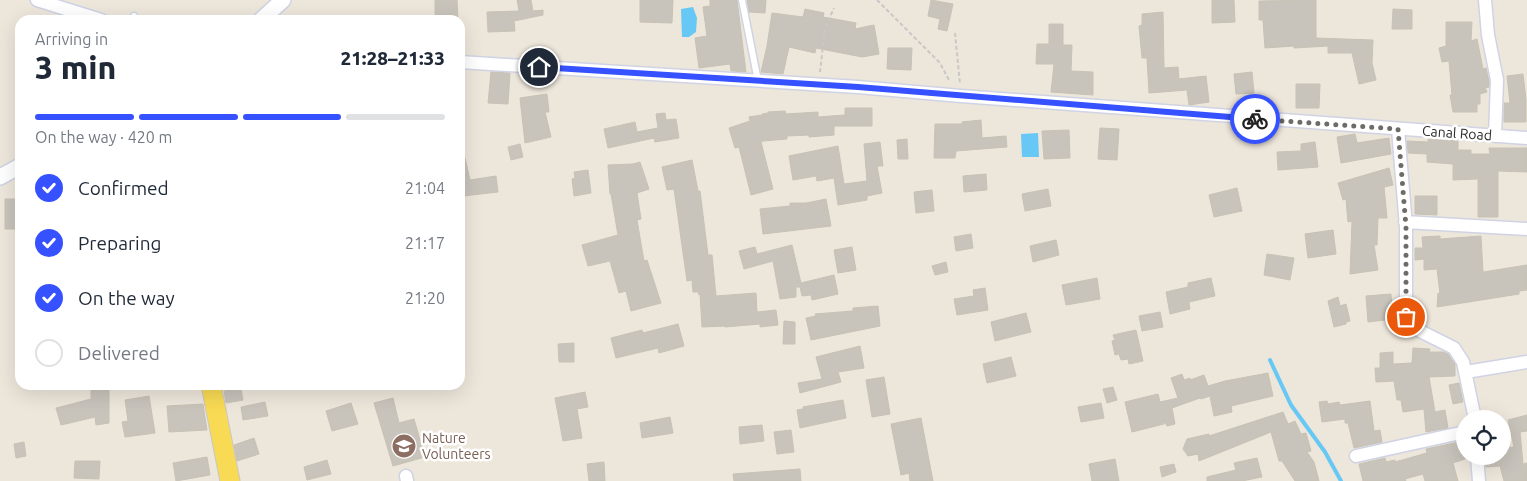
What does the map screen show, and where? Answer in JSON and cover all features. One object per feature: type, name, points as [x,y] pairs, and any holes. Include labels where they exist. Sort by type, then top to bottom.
[{"type":"main road","points":[[212,390],[230,481]]},
{"type":"street","points":[[37,0],[85,15]]},
{"type":"street","points":[[266,15],[282,0]]},
{"type":"street","points":[[1485,0],[1488,35],[1497,80],[1495,136]]},
{"type":"street","name":"Canal Road","points":[[465,62],[818,85],[961,92],[1527,138]]},
{"type":"street","points":[[1398,129],[1405,222],[1406,317],[1410,326],[1454,348],[1463,362],[1473,410]]},
{"type":"street","points":[[0,177],[15,169]]},
{"type":"street","points":[[1405,222],[1527,229]]},
{"type":"street","points":[[1466,372],[1527,362]]},
{"type":"street","points":[[1356,456],[1456,434]]},
{"type":"street","points":[[1478,465],[1479,481]]},
{"type":"lane","points":[[742,0],[758,81]]},
{"type":"path","points":[[876,0],[940,63],[953,87],[961,92]]},
{"type":"path","points":[[818,85],[825,28],[834,8]]},
{"type":"path","points":[[955,33],[961,92]]},
{"type":"water","points":[[693,7],[697,18],[696,32],[689,37],[682,37],[681,9]]},
{"type":"water","points":[[1038,133],[1039,157],[1022,157],[1021,134]]},
{"type":"building","points":[[435,0],[457,0],[458,15],[435,15]]},
{"type":"building","points":[[517,0],[531,0],[533,11],[543,10],[543,15],[514,21],[515,31],[488,32],[487,12],[519,11]]},
{"type":"building","points":[[640,0],[673,0],[672,23],[640,22]]},
{"type":"building","points":[[710,0],[737,0],[746,72],[731,71],[730,64],[699,68],[695,38],[707,36],[703,7],[710,6]]},
{"type":"building","points":[[747,0],[766,0],[765,13],[749,12]]},
{"type":"building","points":[[931,0],[953,4],[947,31],[938,29],[940,19],[928,16]]},
{"type":"building","points":[[1212,0],[1234,0],[1235,22],[1212,23]]},
{"type":"building","points":[[1316,0],[1316,38],[1373,40],[1372,63],[1376,80],[1359,84],[1352,53],[1328,53],[1328,46],[1265,48],[1263,20],[1259,20],[1259,1]]},
{"type":"building","points":[[805,9],[824,13],[823,17],[856,23],[855,29],[874,25],[879,54],[862,57],[816,48],[815,53],[789,47],[783,74],[761,72],[772,13],[803,17]]},
{"type":"building","points":[[1393,9],[1412,10],[1412,29],[1392,29]]},
{"type":"building","points":[[1163,12],[1164,68],[1178,67],[1179,79],[1206,76],[1209,102],[1189,105],[1187,90],[1149,93],[1147,58],[1142,58],[1139,26],[1142,25],[1142,14]]},
{"type":"building","points":[[1446,22],[1472,22],[1471,41],[1477,39],[1483,69],[1486,68],[1489,81],[1489,87],[1485,88],[1487,92],[1480,94],[1480,104],[1477,104],[1477,112],[1453,112],[1450,95],[1452,95],[1449,61],[1442,62],[1439,48],[1446,46]]},
{"type":"building","points":[[1049,24],[1063,24],[1063,45],[1072,45],[1071,71],[1093,72],[1093,95],[1051,92],[1054,64],[1036,64],[1037,44],[1049,44]]},
{"type":"building","points":[[888,48],[912,48],[911,70],[887,69]]},
{"type":"building","points":[[491,72],[510,73],[508,104],[488,103]]},
{"type":"building","points":[[1252,72],[1254,93],[1236,94],[1234,74]]},
{"type":"building","points":[[1523,74],[1526,122],[1504,122],[1504,103],[1510,103],[1507,76]]},
{"type":"building","points":[[1296,84],[1320,84],[1319,108],[1296,108]]},
{"type":"building","points":[[547,94],[549,112],[545,112],[551,137],[525,143],[520,98]]},
{"type":"building","points":[[845,108],[872,108],[872,126],[834,126],[834,135],[787,136],[787,139],[761,142],[773,189],[751,195],[739,147],[735,148],[729,128],[750,121],[749,117],[768,112],[785,111],[786,114],[818,112],[818,117],[845,115]]},
{"type":"building","points":[[665,113],[666,120],[676,119],[679,138],[655,142],[654,138],[608,148],[604,129],[635,122],[637,132],[658,128],[656,114]]},
{"type":"building","points":[[981,120],[982,138],[1006,136],[1007,147],[956,151],[955,158],[934,158],[935,124],[962,124],[962,122]]},
{"type":"building","points":[[1100,128],[1119,129],[1117,160],[1098,159]]},
{"type":"building","points":[[1069,130],[1070,158],[1044,159],[1042,131]]},
{"type":"building","points":[[1355,134],[1357,143],[1389,138],[1391,154],[1341,163],[1337,137]]},
{"type":"building","points":[[907,139],[908,159],[898,159],[897,140]]},
{"type":"building","points":[[1428,139],[1458,141],[1458,150],[1471,150],[1471,154],[1490,154],[1489,148],[1527,148],[1527,172],[1498,171],[1498,217],[1478,217],[1478,179],[1453,180],[1453,164],[1427,162],[1427,154],[1408,153],[1407,141],[1428,142]]},
{"type":"building","points":[[880,142],[883,166],[877,166],[882,193],[867,196],[867,200],[838,205],[834,178],[817,181],[816,176],[793,180],[789,156],[838,146],[844,184],[867,181],[864,144]]},
{"type":"building","points":[[1315,142],[1318,167],[1278,170],[1277,152],[1301,151],[1301,144]]},
{"type":"building","points":[[520,144],[523,157],[511,160],[508,147]]},
{"type":"building","points":[[465,158],[470,180],[496,176],[498,192],[465,196]]},
{"type":"building","points":[[692,160],[698,191],[700,191],[708,255],[712,255],[716,296],[756,293],[757,312],[776,310],[778,325],[760,327],[760,324],[702,327],[700,294],[693,292],[692,280],[687,281],[674,189],[667,190],[662,167]]},
{"type":"building","points":[[640,162],[649,189],[637,193],[641,219],[637,220],[644,261],[647,260],[661,303],[631,311],[626,291],[619,293],[610,261],[588,266],[582,245],[618,235],[610,194],[608,165]]},
{"type":"building","points":[[1389,168],[1393,185],[1384,187],[1387,218],[1378,218],[1377,245],[1374,245],[1378,270],[1350,274],[1352,221],[1348,222],[1346,199],[1343,200],[1338,183]]},
{"type":"building","points":[[588,170],[591,193],[574,196],[572,179],[575,178],[574,172]]},
{"type":"building","points":[[986,174],[987,190],[964,192],[963,176]]},
{"type":"building","points":[[1237,188],[1242,211],[1214,217],[1209,195]]},
{"type":"building","points":[[1048,189],[1051,206],[1025,211],[1022,194]]},
{"type":"building","points":[[932,190],[934,211],[916,213],[914,192]]},
{"type":"building","points":[[1415,196],[1437,196],[1437,215],[1415,214]]},
{"type":"building","points":[[5,199],[15,199],[15,229],[5,229]]},
{"type":"building","points":[[826,199],[831,226],[763,234],[760,209],[790,206],[790,203],[806,203]]},
{"type":"building","points":[[1333,230],[1336,254],[1308,258],[1305,234]]},
{"type":"building","points":[[971,234],[973,248],[956,251],[954,237]]},
{"type":"building","points":[[1440,236],[1440,239],[1481,236],[1483,272],[1527,265],[1527,290],[1519,291],[1519,294],[1437,307],[1438,293],[1440,294],[1437,269],[1424,270],[1424,259],[1415,260],[1415,248],[1423,248],[1422,237]]},
{"type":"building","points":[[1056,240],[1059,255],[1033,262],[1030,246]]},
{"type":"building","points":[[792,245],[801,283],[834,275],[838,294],[812,300],[811,295],[802,296],[800,287],[796,287],[796,297],[780,299],[773,261],[744,269],[739,251],[755,247],[757,254]]},
{"type":"building","points":[[852,247],[856,270],[838,273],[834,250]]},
{"type":"building","points":[[1267,254],[1294,258],[1290,280],[1264,275]]},
{"type":"building","points":[[946,262],[948,272],[935,275],[932,266]]},
{"type":"building","points":[[1097,278],[1100,299],[1066,305],[1062,285]]},
{"type":"building","points":[[1211,278],[1215,296],[1189,302],[1190,309],[1170,314],[1166,292],[1188,287],[1188,283]]},
{"type":"building","points":[[985,288],[988,310],[957,315],[954,299],[974,296],[973,290]]},
{"type":"building","points":[[1391,294],[1393,319],[1368,322],[1366,296]]},
{"type":"building","points":[[1338,297],[1340,306],[1346,304],[1350,321],[1334,327],[1328,301]]},
{"type":"building","points":[[878,306],[880,326],[811,340],[806,318],[816,316],[815,314],[853,311],[853,308]]},
{"type":"building","points":[[1160,312],[1163,327],[1142,331],[1139,316]]},
{"type":"building","points":[[1026,313],[1031,332],[995,341],[991,322]]},
{"type":"building","points":[[784,321],[795,322],[795,344],[783,344]]},
{"type":"building","points":[[678,324],[684,346],[659,353],[658,348],[616,358],[611,338],[642,330],[643,333]]},
{"type":"building","points":[[1136,330],[1143,361],[1129,364],[1128,359],[1121,360],[1119,354],[1115,355],[1112,341],[1115,340],[1113,335]]},
{"type":"building","points":[[574,343],[574,362],[559,362],[558,344]]},
{"type":"building","points":[[860,346],[864,368],[838,372],[841,382],[800,393],[798,383],[822,379],[816,357]]},
{"type":"building","points":[[1413,348],[1430,349],[1429,352],[1443,352],[1448,354],[1455,364],[1455,376],[1429,377],[1435,412],[1445,410],[1448,428],[1426,432],[1424,409],[1403,412],[1401,400],[1397,400],[1394,381],[1376,382],[1375,368],[1380,368],[1380,353],[1393,352],[1393,364],[1412,363]]},
{"type":"building","points":[[1011,357],[1016,376],[987,383],[983,364]]},
{"type":"building","points":[[1268,373],[1273,396],[1231,406],[1232,412],[1214,416],[1210,396],[1200,398],[1172,408],[1175,424],[1167,426],[1163,420],[1164,424],[1132,432],[1125,402],[1158,394],[1160,402],[1178,398],[1171,378],[1182,374],[1184,380],[1190,378],[1190,380],[1204,375],[1208,386]]},
{"type":"building","points":[[884,377],[890,414],[872,417],[866,380]]},
{"type":"building","points":[[1459,383],[1463,402],[1453,404],[1449,385]]},
{"type":"building","points":[[1113,387],[1117,400],[1107,403],[1103,389]]},
{"type":"building","points":[[91,390],[109,390],[109,423],[96,425],[95,417],[61,425],[56,408],[91,399]]},
{"type":"building","points":[[241,390],[243,400],[226,403],[224,391]]},
{"type":"building","points":[[585,392],[588,407],[577,409],[582,438],[563,441],[555,398]]},
{"type":"building","points":[[149,396],[155,433],[125,437],[122,422],[128,421],[125,400]]},
{"type":"building","name":"Nature Volunteers","points":[[393,398],[399,423],[414,419],[425,457],[393,466],[374,403]]},
{"type":"building","points":[[843,400],[846,418],[800,428],[797,410],[803,409],[803,407]]},
{"type":"building","points":[[1327,401],[1328,404],[1339,402],[1340,405],[1370,401],[1374,431],[1380,430],[1382,442],[1354,448],[1348,423],[1345,423],[1345,419],[1322,422],[1319,402]]},
{"type":"building","points":[[265,402],[268,416],[243,420],[241,407]]},
{"type":"building","points":[[351,403],[358,424],[332,431],[326,411]]},
{"type":"building","points":[[1101,403],[1104,418],[1081,422],[1078,407]]},
{"type":"building","points":[[203,404],[207,430],[169,432],[167,406]]},
{"type":"building","points":[[1283,412],[1288,424],[1295,421],[1301,434],[1306,433],[1311,451],[1307,452],[1314,462],[1319,481],[1295,481],[1282,461],[1279,461],[1271,432],[1199,461],[1198,454],[1188,456],[1183,449],[1187,439],[1209,434],[1209,436]]},
{"type":"building","points":[[1527,415],[1527,431],[1520,432],[1523,464],[1527,463],[1527,481],[1504,481],[1500,466],[1486,467],[1486,465],[1511,465],[1511,447],[1514,447],[1511,434],[1511,419]]},
{"type":"building","points":[[670,417],[673,433],[642,438],[640,423]]},
{"type":"building","points":[[921,418],[933,481],[910,481],[909,473],[901,475],[891,424]]},
{"type":"building","points":[[762,425],[764,441],[740,444],[739,427]]},
{"type":"building","points":[[791,430],[794,452],[777,454],[774,432]]},
{"type":"building","points":[[254,438],[259,454],[237,461],[234,445]]},
{"type":"building","points":[[24,442],[26,456],[16,458],[14,444]]},
{"type":"building","points":[[1456,443],[1456,462],[1453,463],[1458,481],[1425,481],[1423,474],[1405,479],[1406,481],[1363,481],[1359,464],[1385,458],[1386,462],[1395,460],[1395,462],[1427,453],[1426,449]]},
{"type":"building","points":[[207,457],[210,475],[176,481],[173,463]]},
{"type":"building","points":[[1257,458],[1262,477],[1242,481],[1207,481],[1207,477],[1236,470],[1234,463]]},
{"type":"building","points":[[1115,459],[1119,481],[1092,481],[1089,464]]},
{"type":"building","points":[[327,460],[331,474],[307,480],[304,467]]},
{"type":"building","points":[[75,461],[100,461],[99,479],[74,478]]},
{"type":"building","points":[[604,462],[605,481],[589,481],[587,464]]},
{"type":"building","points":[[1174,464],[1176,472],[1162,477],[1160,467]]},
{"type":"building","points":[[800,469],[801,481],[734,481],[733,474]]},
{"type":"waterway","points":[[1270,360],[1291,405],[1325,452],[1341,481]]},
{"type":"way so far","points":[[1255,119],[1398,129],[1406,227],[1406,317]]},
{"type":"place","name":"Nature Volunteers","points":[[404,446]]},
{"type":"route","points":[[539,67],[858,87],[1255,119]]}]
